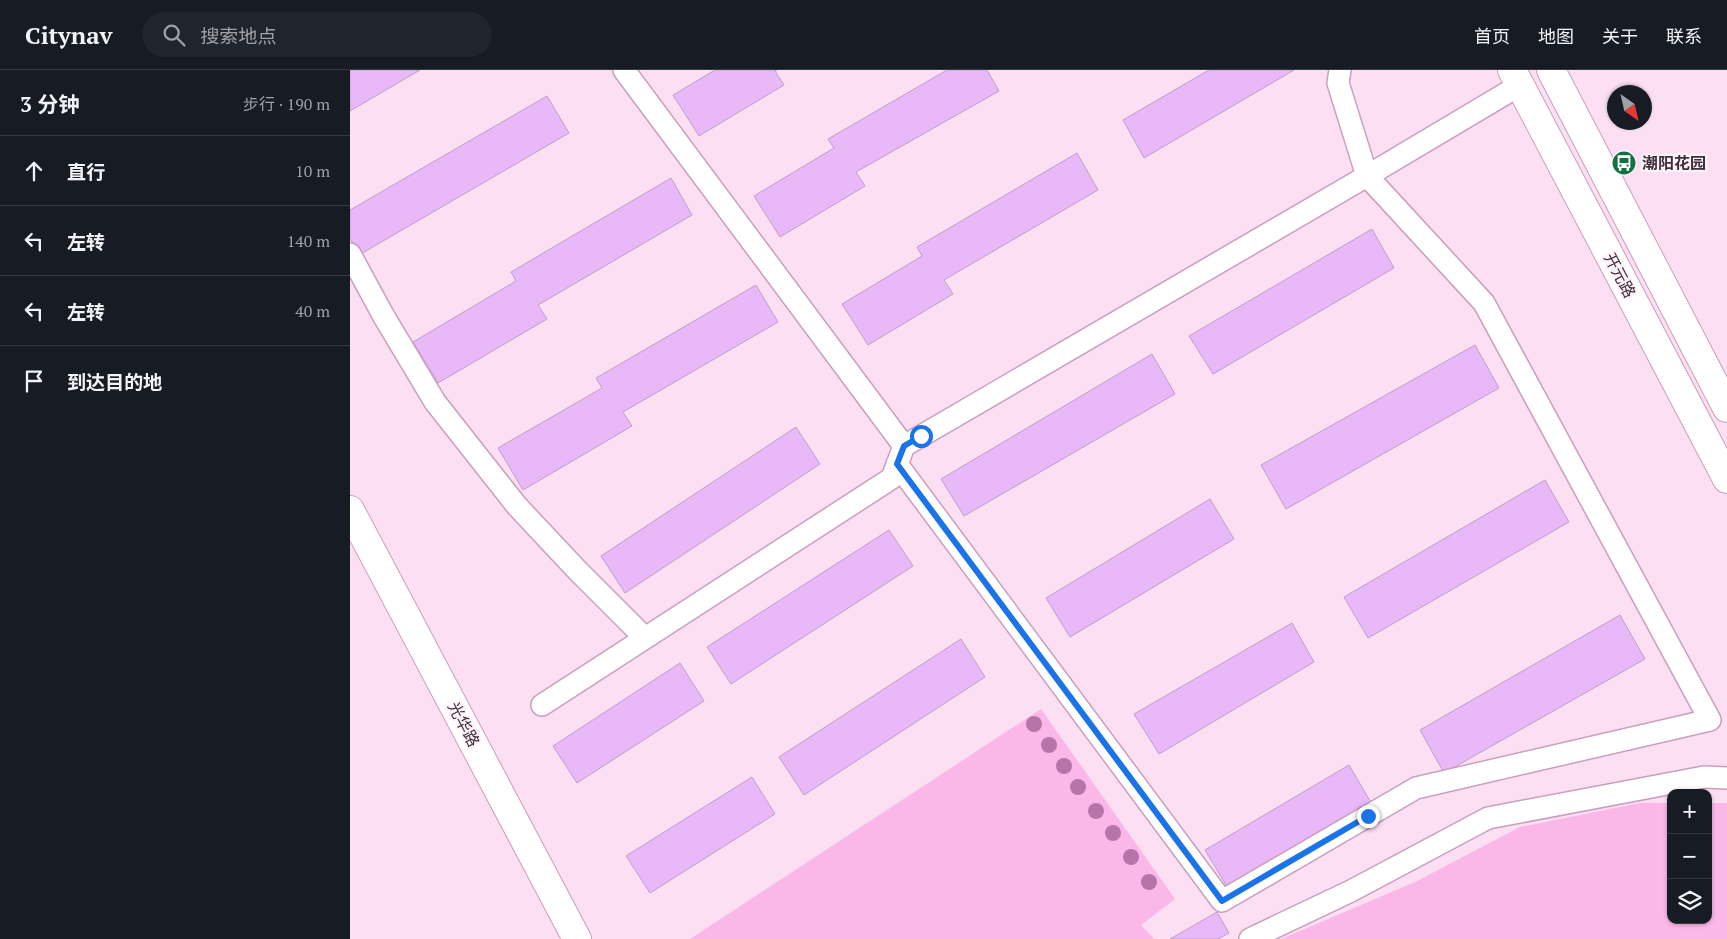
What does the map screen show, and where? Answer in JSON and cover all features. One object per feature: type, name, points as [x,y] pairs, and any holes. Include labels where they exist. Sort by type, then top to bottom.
[{"type":"main road","name":"开元路","points":[[1551,70],[1727,408]]},
{"type":"main road","name":"开元路","points":[[1516,77],[1727,479]]},
{"type":"main road","name":"光华路","points":[[350,510],[578,939]]},
{"type":"street","points":[[624,70],[1222,901],[1416,788],[1710,720],[1484,303],[1367,176],[1338,83],[1340,70]]},
{"type":"street","points":[[542,705],[892,478],[901,455],[1367,176],[1516,77]]},
{"type":"street","points":[[350,254],[383,315],[435,402],[517,506],[645,638]]},
{"type":"street","points":[[1250,939],[1352,891],[1488,818],[1704,777],[1727,778]]},
{"type":"shaded area","points":[[1041,709],[1175,899],[1141,925],[1154,939],[690,939]]},
{"type":"shaded area","points":[[1640,803],[1667,803],[1667,924],[1712,924],[1712,803],[1727,803],[1727,939],[1281,939],[1415,882],[1520,827]]},
{"type":"building","points":[[350,70],[420,70],[350,111]]},
{"type":"building","points":[[715,70],[777,70],[775,71],[784,85],[699,136],[673,95]]},
{"type":"building","points":[[947,70],[987,70],[999,91],[856,172],[865,186],[780,237],[754,196],[834,148],[828,139]]},
{"type":"building","points":[[1209,70],[1294,70],[1144,158],[1123,120]]},
{"type":"building","points":[[547,96],[569,133],[359,255],[350,238],[350,210]]},
{"type":"building","points":[[1077,153],[1098,190],[944,280],[953,294],[868,345],[842,304],[922,256],[917,247]]},
{"type":"building","points":[[671,178],[692,215],[538,305],[547,319],[438,383],[413,342],[516,281],[511,272]]},
{"type":"building","points":[[1372,229],[1394,268],[1213,374],[1189,336]]},
{"type":"building","points":[[756,285],[778,322],[623,412],[632,426],[523,490],[498,448],[602,388],[596,378]]},
{"type":"building","points":[[1475,345],[1499,388],[1286,509],[1261,465]]},
{"type":"building","points":[[1152,354],[1175,394],[964,516],[941,479]]},
{"type":"building","points":[[796,427],[820,464],[625,593],[601,556]]},
{"type":"building","points":[[1545,480],[1569,522],[1368,638],[1344,597]]},
{"type":"building","points":[[1210,499],[1234,539],[1070,637],[1046,598]]},
{"type":"building","points":[[889,530],[913,566],[731,684],[707,647]]},
{"type":"building","points":[[1620,615],[1645,659],[1444,773],[1420,730]]},
{"type":"building","points":[[1292,623],[1314,662],[1159,754],[1134,714]]},
{"type":"building","points":[[961,639],[985,677],[804,795],[779,757]]},
{"type":"building","points":[[680,663],[704,701],[577,783],[553,746]]},
{"type":"building","points":[[1349,765],[1373,806],[1229,890],[1205,850]]},
{"type":"building","points":[[752,777],[775,814],[650,893],[626,856]]},
{"type":"building","points":[[1217,912],[1229,933],[1218,939],[1170,939]]},
{"type":"place","name":"潮阳花园","points":[[1624,163]]},
{"type":"route","points":[[921,436],[904,446],[897,464],[1222,901],[1368,816]]}]
